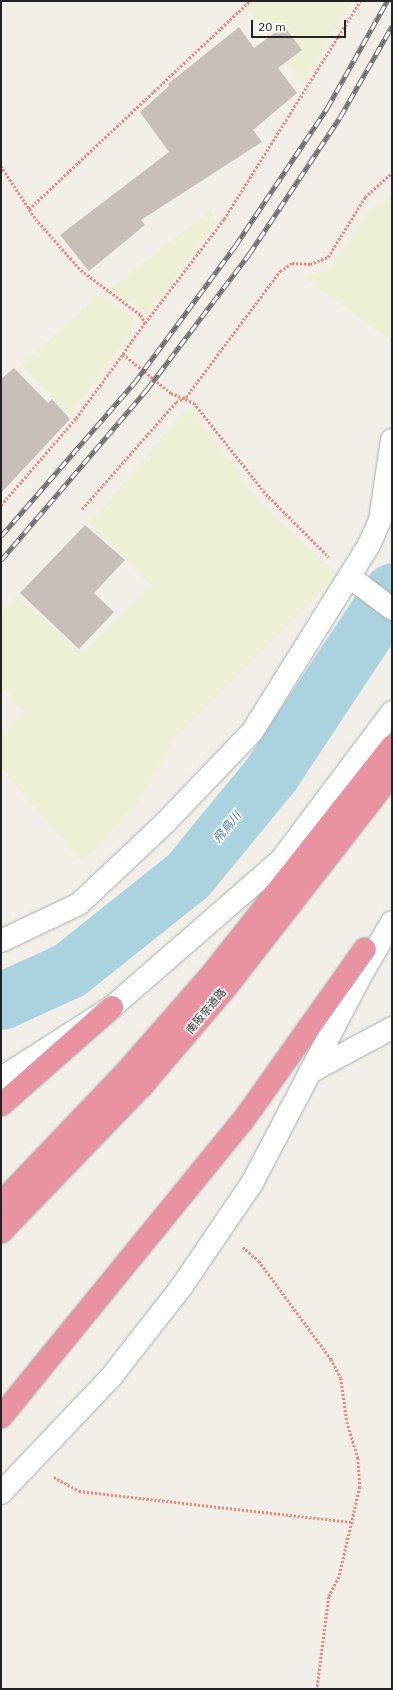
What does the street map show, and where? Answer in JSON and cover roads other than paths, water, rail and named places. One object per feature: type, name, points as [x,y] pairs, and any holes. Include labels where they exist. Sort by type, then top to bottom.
[{"type":"highway","name":"南阪奈道路","points":[[1,1203],[135,1078],[217,968],[392,746]]},
{"type":"highway","name":"南阪奈道路","points":[[1,1232],[135,1078],[251,955],[392,774]]},
{"type":"highway","points":[[1,1417],[242,1122],[365,949]]},
{"type":"highway","points":[[1,1105],[112,1007]]},
{"type":"street","points":[[5,933],[79,904],[166,822],[252,732],[352,578],[380,520],[392,440]]},
{"type":"street","points":[[352,578],[392,609]]},
{"type":"street","points":[[1,1078],[112,1007],[281,860],[392,712]]},
{"type":"street","points":[[365,949],[392,911]]},
{"type":"street","points":[[1,1493],[31,1464],[112,1377],[222,1227],[252,1183],[310,1072],[392,922]]},
{"type":"street","points":[[310,1072],[392,1028]]},
{"type":"waterway","name":"飛鳥川","points":[[1,1001],[69,970],[188,875],[271,774],[392,591]]},
{"type":"railway","points":[[1,536],[134,383],[235,246],[327,108],[387,1]]},
{"type":"railway","points":[[1,560],[147,389],[249,254],[340,117],[392,26]]}]
